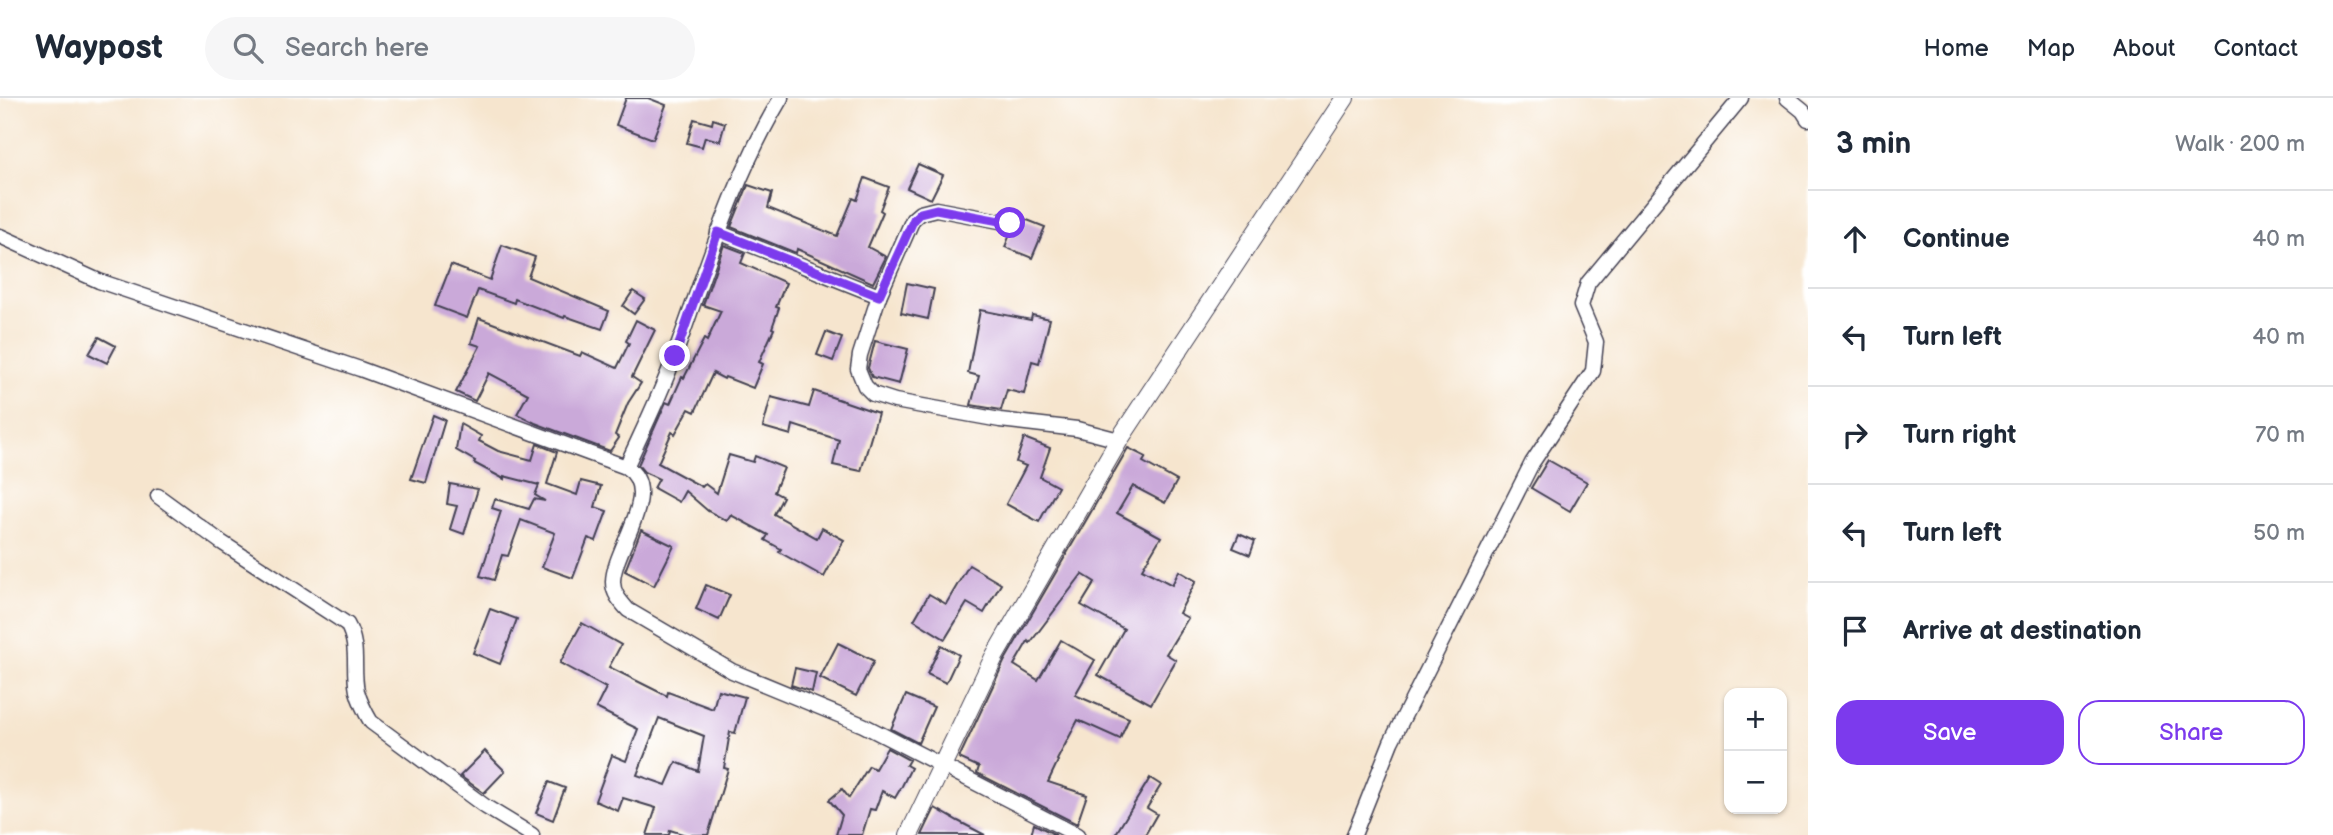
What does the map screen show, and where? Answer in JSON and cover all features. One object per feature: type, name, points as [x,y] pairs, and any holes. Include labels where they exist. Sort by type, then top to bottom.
[{"type":"street","points":[[626,467],[667,376],[738,180],[781,98]]},
{"type":"street","points":[[909,835],[994,657],[1119,440],[1345,98]]},
{"type":"street","points":[[1354,835],[1391,742],[1532,463],[1593,372],[1596,342],[1581,306],[1588,282],[1741,98]]},
{"type":"street","points":[[1787,98],[1803,111],[1808,119]]},
{"type":"street","points":[[1010,223],[936,209],[920,213],[914,219],[879,296],[858,369],[860,378],[873,394],[895,401],[1000,420],[1077,429],[1119,440]]},
{"type":"street","points":[[718,232],[879,296]]},
{"type":"street","points":[[0,236],[99,281],[360,369],[626,467],[636,475],[641,489],[613,582],[615,591],[628,610],[732,671],[863,725],[1077,835]]},
{"type":"street","points":[[158,496],[221,542],[347,624],[355,637],[356,689],[371,722],[486,807],[532,835]]},
{"type":"building","points":[[626,98],[648,98],[666,105],[653,139],[616,125]]},
{"type":"building","points":[[694,119],[712,124],[713,119],[725,123],[720,141],[705,137],[702,147],[687,143]]},
{"type":"building","points":[[918,164],[943,175],[931,199],[907,188]]},
{"type":"building","points":[[865,178],[889,187],[880,210],[883,212],[868,247],[886,257],[873,283],[797,249],[796,253],[731,227],[748,185],[772,193],[768,208],[837,236],[853,198],[857,200]]},
{"type":"building","points":[[1017,216],[1045,227],[1032,258],[1005,247],[1011,232],[1017,230],[1019,225]]},
{"type":"building","points":[[502,245],[535,257],[528,277],[609,311],[602,329],[515,299],[514,303],[478,290],[467,318],[435,306],[451,265],[490,280]]},
{"type":"building","points":[[724,245],[745,253],[741,263],[786,283],[776,307],[779,308],[772,328],[774,329],[759,362],[763,364],[753,388],[713,373],[695,412],[689,409],[675,434],[672,432],[658,463],[702,487],[705,484],[717,493],[729,455],[753,462],[755,456],[784,468],[774,492],[783,497],[774,514],[817,538],[822,528],[844,540],[824,577],[779,552],[781,549],[765,540],[768,535],[731,515],[727,521],[708,511],[685,491],[679,502],[654,488],[659,479],[644,472],[638,465],[666,402],[670,404],[682,377],[684,378],[704,339],[707,341],[721,311],[703,305]]},
{"type":"building","points":[[907,283],[934,289],[928,319],[901,313]]},
{"type":"building","points":[[633,291],[645,299],[634,314],[623,306]]},
{"type":"building","points":[[980,310],[1031,320],[1032,315],[1050,319],[1039,363],[1032,361],[1024,394],[1007,390],[1001,410],[971,405],[979,376],[968,373]]},
{"type":"building","points":[[479,318],[580,356],[582,352],[617,368],[636,320],[655,330],[632,377],[641,383],[628,403],[615,435],[619,438],[610,451],[517,414],[528,394],[489,373],[475,401],[456,392],[480,346],[471,343]]},
{"type":"building","points":[[826,332],[842,338],[833,361],[817,355]]},
{"type":"building","points":[[99,337],[116,346],[107,363],[89,354]]},
{"type":"building","points":[[875,341],[908,349],[899,384],[872,377],[868,368]]},
{"type":"building","points":[[814,391],[878,413],[861,471],[833,465],[839,440],[793,425],[791,435],[763,427],[771,397],[809,407]]},
{"type":"building","points":[[433,415],[445,420],[426,483],[411,479]]},
{"type":"building","points":[[460,424],[481,436],[479,441],[498,451],[532,460],[537,444],[557,452],[547,484],[577,495],[581,481],[601,486],[595,507],[607,511],[596,541],[588,538],[573,578],[542,567],[555,533],[521,520],[508,556],[502,555],[494,580],[480,576],[501,511],[492,508],[495,499],[529,509],[534,499],[545,501],[535,495],[539,485],[504,476],[504,479],[456,450]]},
{"type":"building","points":[[1024,438],[1050,448],[1040,477],[1058,487],[1039,522],[1006,504],[1026,466],[1016,462]]},
{"type":"building","points":[[1128,448],[1146,457],[1143,462],[1177,481],[1165,503],[1133,486],[1117,513],[1161,537],[1142,569],[1172,585],[1179,571],[1196,581],[1179,613],[1188,618],[1166,654],[1176,660],[1151,704],[1098,675],[1124,629],[1081,605],[1095,582],[1082,574],[1030,643],[1028,641],[1014,665],[1038,680],[1061,640],[1095,660],[1075,695],[1129,718],[1120,739],[1078,720],[1057,760],[1048,782],[1087,795],[1077,824],[977,773],[979,767],[959,758],[1004,662]]},
{"type":"building","points":[[1548,460],[1587,482],[1570,511],[1531,488]]},
{"type":"building","points":[[450,484],[478,489],[464,534],[450,529],[457,506],[447,504]]},
{"type":"building","points":[[641,530],[674,546],[654,586],[625,571]]},
{"type":"building","points":[[1239,534],[1255,541],[1250,555],[1233,548]]},
{"type":"building","points":[[969,565],[1001,584],[984,613],[967,603],[945,639],[914,620],[929,594],[946,604]]},
{"type":"building","points":[[706,585],[730,595],[719,620],[696,609]]},
{"type":"building","points":[[490,609],[517,619],[500,664],[473,653]]},
{"type":"building","points":[[582,623],[621,645],[609,667],[667,696],[668,692],[713,709],[718,690],[745,697],[735,733],[730,732],[724,768],[728,769],[708,835],[686,835],[670,830],[669,835],[647,835],[656,808],[623,798],[618,811],[595,801],[612,755],[626,761],[638,729],[596,708],[606,688],[560,663]],"holes":[[[659,718],[704,736],[698,771],[676,762],[666,785],[637,775]]]},
{"type":"building","points":[[838,643],[874,661],[856,696],[820,678]]},
{"type":"building","points":[[941,645],[959,655],[946,683],[927,674]]},
{"type":"building","points":[[795,668],[816,673],[812,692],[791,685]]},
{"type":"building","points":[[906,695],[934,707],[918,743],[891,729]]},
{"type":"building","points":[[887,748],[909,760],[906,765],[911,768],[895,798],[882,791],[875,810],[870,809],[862,835],[836,835],[842,815],[829,800],[842,789],[849,798],[869,766],[875,769]]},
{"type":"building","points":[[485,751],[505,771],[484,793],[460,776]]},
{"type":"building","points":[[1150,778],[1161,785],[1147,808],[1157,814],[1145,835],[1115,835]]},
{"type":"building","points":[[549,782],[565,788],[553,820],[536,813]]},
{"type":"building","points":[[935,808],[958,821],[985,835],[922,835]]},
{"type":"building","points":[[1034,824],[1056,835],[1031,835]]},
{"type":"route","points":[[675,356],[718,232],[879,296],[914,219],[920,213],[936,209],[1010,223]]}]
